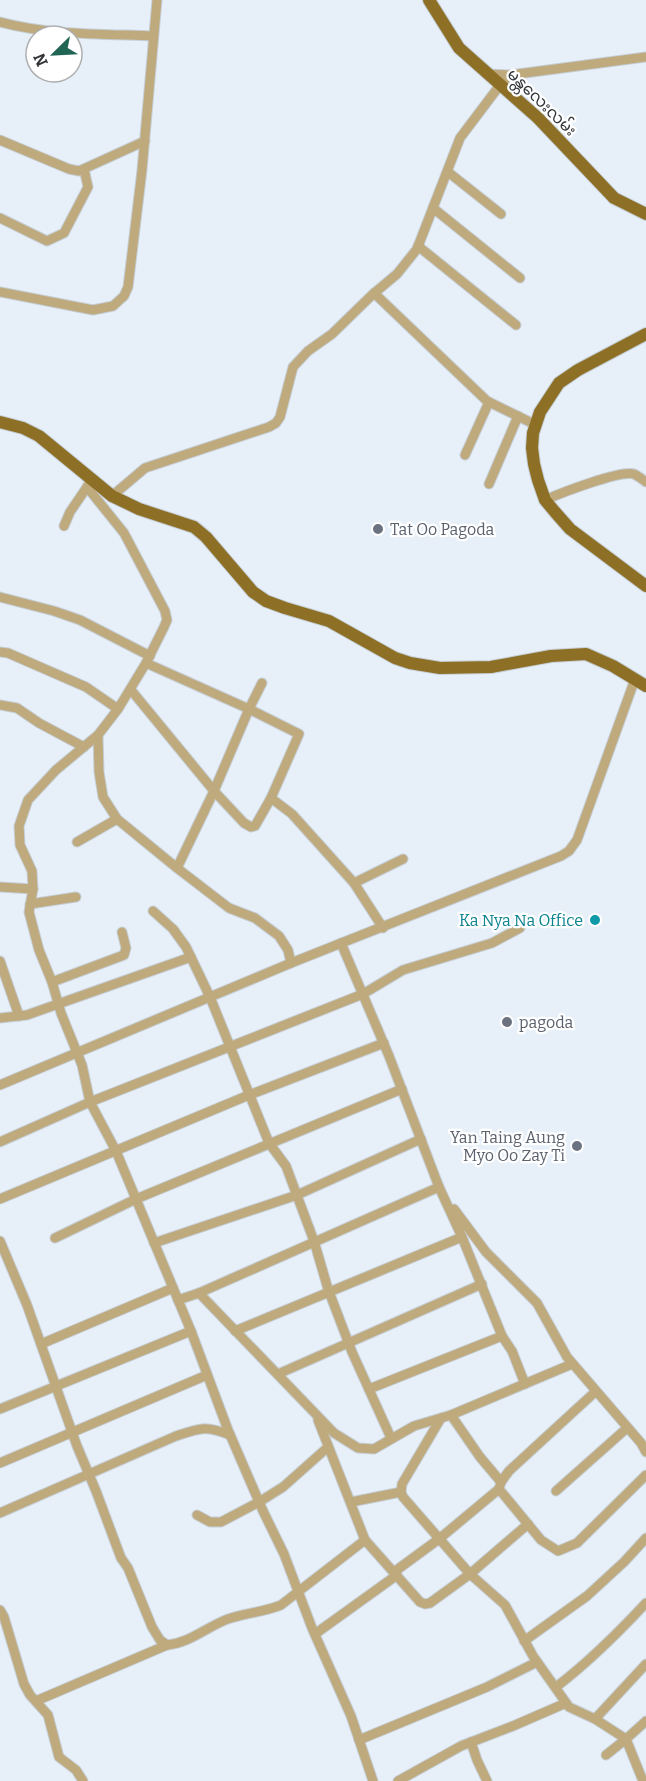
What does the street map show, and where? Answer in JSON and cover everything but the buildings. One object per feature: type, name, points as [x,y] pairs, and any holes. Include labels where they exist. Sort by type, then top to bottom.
[{"type":"main road","name":"မန္တလေးလမ်း","points":[[429,0],[459,48],[538,118],[614,198],[646,214]]},
{"type":"main road","points":[[646,334],[578,370],[559,383],[540,412],[533,433],[534,465],[545,500],[570,529],[646,586]]},
{"type":"main road","points":[[0,422],[39,435],[89,483],[112,496],[139,509],[194,527],[206,537],[253,592],[266,601],[329,621],[395,658],[426,666],[450,668],[491,667],[551,656],[586,654],[646,686]]},
{"type":"street","points":[[0,292],[93,310],[113,306],[124,296],[128,287],[145,141],[157,0]]},
{"type":"street","points":[[0,22],[47,31],[153,36]]},
{"type":"street","points":[[488,74],[510,75],[646,57]]},
{"type":"street","points":[[112,496],[146,468],[213,447],[276,423],[280,417],[293,367],[308,351],[332,334],[397,274],[418,246],[460,138],[510,75]]},
{"type":"street","points":[[0,140],[79,171],[145,141]]},
{"type":"street","points":[[0,218],[47,241],[64,233],[88,188],[84,169]]},
{"type":"street","points":[[447,172],[501,214]]},
{"type":"street","points":[[433,208],[520,278]]},
{"type":"street","points":[[418,246],[516,325]]},
{"type":"street","points":[[374,293],[489,402],[536,425]]},
{"type":"street","points":[[465,454],[489,402]]},
{"type":"street","points":[[489,484],[519,416]]},
{"type":"street","points":[[545,500],[622,474],[633,474],[646,482]]},
{"type":"street","points":[[64,526],[70,512],[89,483],[124,533],[165,611],[167,620],[131,690],[98,735],[56,770],[28,800],[19,826],[20,845],[32,871],[33,889],[29,912],[39,950],[82,1065],[90,1102],[116,1151],[191,1331],[230,1435],[284,1554],[315,1634],[351,1716],[373,1781]]},
{"type":"street","points":[[0,597],[80,620],[148,660],[299,734],[255,826],[251,827],[244,823],[214,791],[131,690]]},
{"type":"street","points":[[0,652],[8,653],[86,687],[118,709]]},
{"type":"street","points":[[0,1085],[291,963],[383,928],[569,851],[577,840],[635,679]]},
{"type":"street","points":[[177,868],[262,682]]},
{"type":"street","points":[[0,705],[17,708],[39,723],[84,747]]},
{"type":"street","points":[[98,735],[99,772],[103,797],[117,819],[229,908],[255,918],[279,936],[288,950],[291,963]]},
{"type":"street","points":[[270,798],[292,814],[354,883],[383,928]]},
{"type":"street","points":[[77,842],[117,819]]},
{"type":"street","points":[[354,883],[403,859]]},
{"type":"street","points":[[0,886],[33,889]]},
{"type":"street","points":[[30,904],[76,897]]},
{"type":"street","points":[[153,911],[173,929],[186,947],[210,997],[269,1143],[286,1166],[314,1241],[329,1292],[391,1437]]},
{"type":"street","points":[[0,1142],[90,1102],[363,994],[403,970],[492,943],[520,928]]},
{"type":"street","points":[[52,982],[124,955],[126,948],[122,932]]},
{"type":"street","points":[[341,944],[384,1042],[439,1187],[445,1197],[486,1252],[537,1303],[567,1358],[646,1452]]},
{"type":"street","points":[[0,1018],[19,1016],[59,1004],[191,957]]},
{"type":"street","points":[[0,961],[19,1016]]},
{"type":"street","points":[[0,1199],[249,1095],[384,1042]]},
{"type":"street","points":[[55,1238],[135,1199],[402,1089]]},
{"type":"street","points":[[154,1243],[297,1195],[421,1139]]},
{"type":"street","points":[[178,1300],[199,1293],[439,1187]]},
{"type":"street","points":[[445,1197],[502,1336],[512,1351],[525,1384]]},
{"type":"street","points":[[235,1331],[462,1237]]},
{"type":"street","points":[[0,1241],[122,1558],[152,1627],[160,1640],[167,1645]]},
{"type":"street","points":[[278,1374],[482,1284]]},
{"type":"street","points":[[40,1344],[173,1288]]},
{"type":"street","points":[[199,1293],[333,1433],[358,1448],[374,1449],[391,1437],[414,1426],[451,1415],[572,1364]]},
{"type":"street","points":[[0,1409],[191,1331]]},
{"type":"street","points":[[369,1389],[502,1336]]},
{"type":"street","points":[[0,1463],[207,1375]]},
{"type":"street","points":[[315,1634],[439,1539],[500,1485],[509,1471],[595,1392]]},
{"type":"street","points":[[451,1415],[528,1524],[541,1540],[558,1551],[577,1543],[646,1474]]},
{"type":"street","points":[[317,1416],[365,1540],[425,1605],[470,1574],[528,1524]]},
{"type":"street","points":[[441,1418],[402,1485],[403,1497],[470,1574],[505,1605],[537,1662],[569,1707],[595,1719],[626,1739],[645,1781]]},
{"type":"street","points":[[0,1513],[176,1436],[199,1429],[213,1428],[230,1435]]},
{"type":"street","points":[[556,1491],[627,1428]]},
{"type":"street","points":[[197,1515],[210,1522],[221,1522],[283,1487],[328,1447]]},
{"type":"street","points":[[351,1502],[401,1492]]},
{"type":"street","points":[[524,1641],[587,1596],[646,1538]]},
{"type":"street","points":[[36,1701],[167,1645],[196,1637],[223,1621],[281,1605],[365,1540]]},
{"type":"street","points":[[556,1687],[610,1641],[646,1603]]},
{"type":"street","points":[[0,1610],[24,1684],[30,1695],[48,1715],[59,1757],[76,1770],[83,1781]]},
{"type":"street","points":[[360,1740],[487,1687],[537,1662]]},
{"type":"street","points":[[595,1719],[646,1664]]},
{"type":"street","points":[[398,1781],[461,1746],[566,1703]]},
{"type":"street","points":[[606,1755],[646,1721]]},
{"type":"street","points":[[471,1742],[487,1781]]},
{"type":"place","name":"Tat Oo Pagoda","points":[[378,529]]},
{"type":"place","name":"Ka Nya Na Office","points":[[595,920]]},
{"type":"place","name":"pagoda","points":[[507,1022]]},
{"type":"place","name":"Yan Taing Aung Myo Oo Zay Ti","points":[[577,1146]]}]
